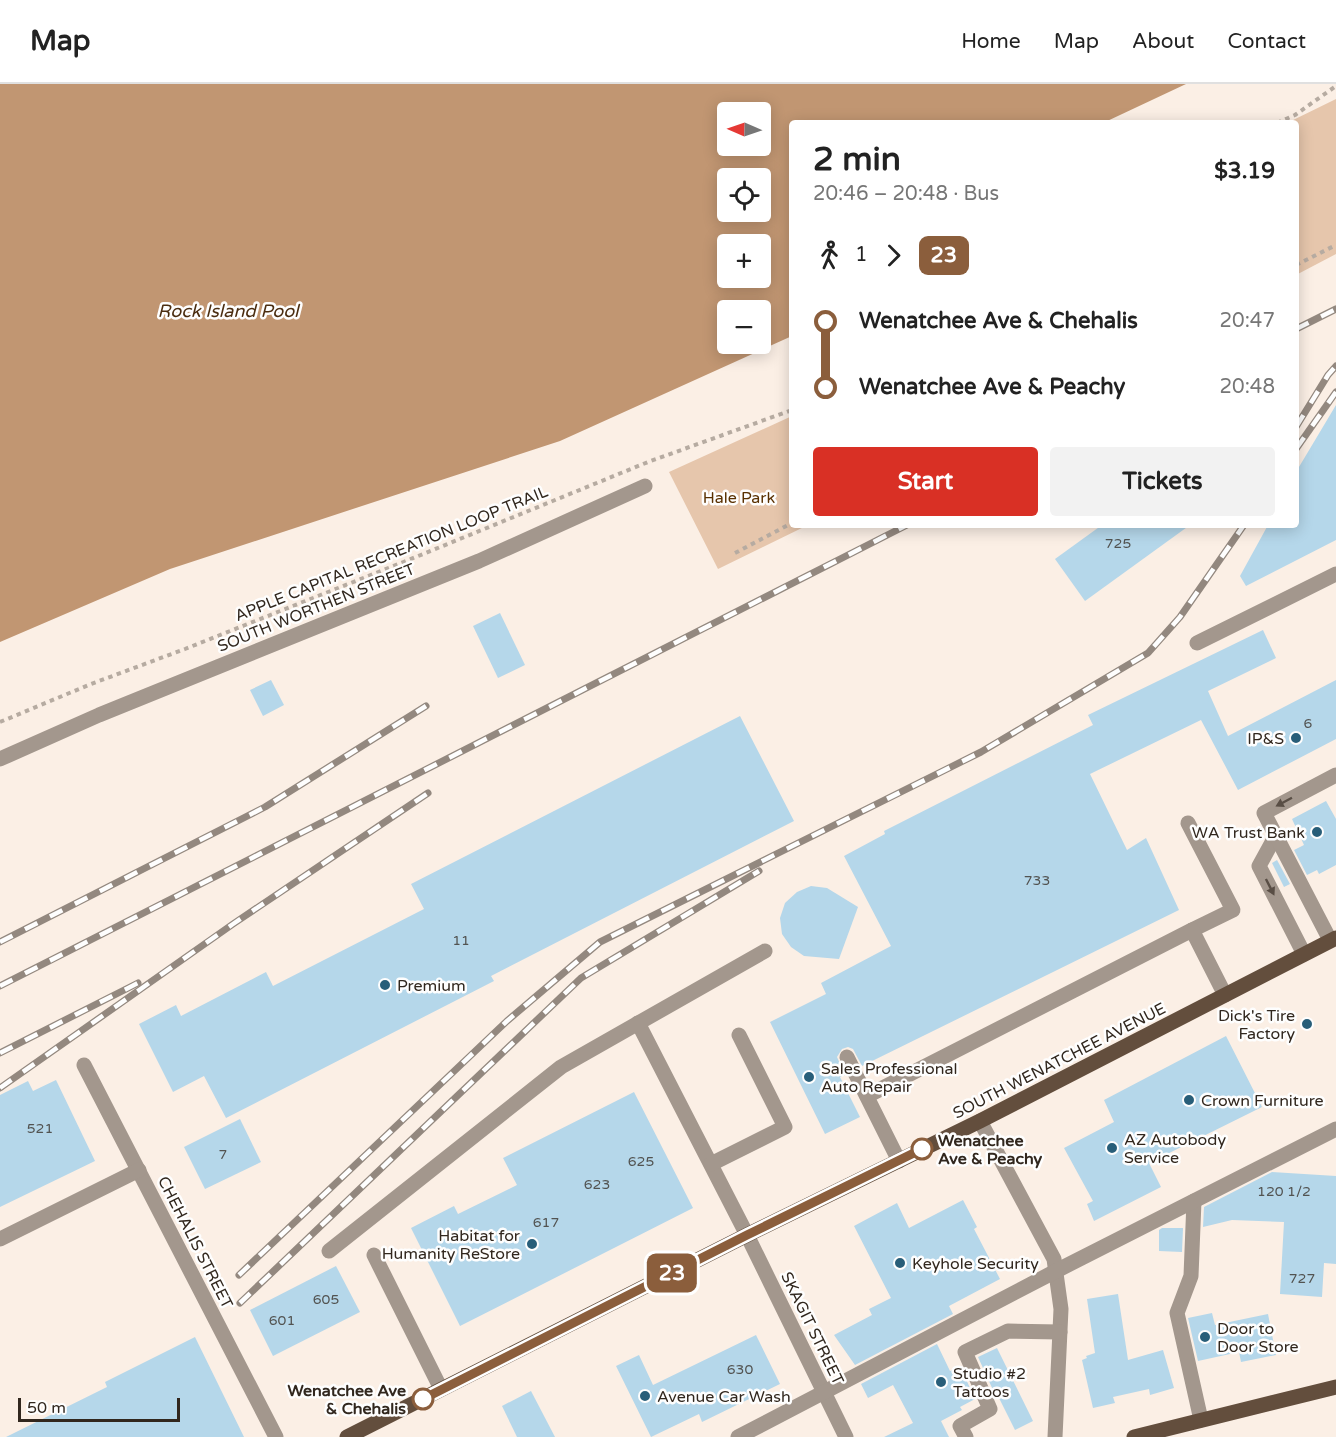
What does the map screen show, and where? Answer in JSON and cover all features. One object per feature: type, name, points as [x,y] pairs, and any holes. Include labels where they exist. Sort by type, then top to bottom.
[{"type":"main road","name":"SOUTH WENATCHEE AVENUE","points":[[347,1437],[747,1235],[980,1121],[1333,939]]},
{"type":"main road","points":[[1134,1437],[1336,1387]]},
{"type":"street","name":"SOUTH WORTHEN STREET","points":[[0,759],[99,715],[478,561],[645,486]]},
{"type":"street","points":[[1197,643],[1335,579]]},
{"type":"street","points":[[1333,939],[1264,813],[1336,775]]},
{"type":"street","points":[[867,1096],[1233,910],[1188,823]]},
{"type":"street","points":[[1276,835],[1259,866],[1304,954]]},
{"type":"street","points":[[1192,930],[1225,995]]},
{"type":"street","points":[[328,1251],[561,1067],[765,951]]},
{"type":"street","name":"SKAGIT STREET","points":[[638,1023],[747,1235],[846,1437]]},
{"type":"street","points":[[711,1164],[785,1127],[739,1035]]},
{"type":"street","points":[[846,1057],[899,1161]]},
{"type":"street","name":"CHEHALIS STREET","points":[[84,1065],[276,1437]]},
{"type":"street","points":[[980,1121],[1046,1242],[1056,1271],[1061,1308],[1055,1437]]},
{"type":"street","points":[[738,1437],[1056,1271],[1336,1129]]},
{"type":"street","points":[[0,1239],[139,1170]]},
{"type":"street","points":[[1194,1201],[1191,1276],[1177,1313],[1201,1420]]},
{"type":"street","points":[[374,1255],[441,1389]]},
{"type":"street","points":[[966,1437],[960,1426],[990,1409],[965,1352],[1008,1331],[1060,1332]]},
{"type":"path","points":[[1283,120],[1336,86]]},
{"type":"path","points":[[1299,264],[1336,245]]},
{"type":"path","name":"APPLE CAPITAL RECREATION LOOP TRAIL","points":[[0,722],[648,462],[789,411]]},
{"type":"path","points":[[735,553],[789,526]]},
{"type":"green space","points":[[1336,99],[1336,254],[1299,273],[1299,120],[1293,120]]},
{"type":"green space","name":"Hale Park","points":[[789,417],[789,528],[802,528],[718,569],[669,472]]},
{"type":"water","name":"Rock Island Pool","points":[[0,84],[1186,84],[1109,120],[789,120],[789,337],[771,346],[771,300],[717,300],[717,354],[752,354],[560,441],[170,569],[0,642]]},
{"type":"building","points":[[1336,405],[1336,540],[1246,586],[1240,576],[1266,528],[1299,528],[1299,467]]},
{"type":"building","points":[[1098,528],[1186,528],[1085,601],[1055,559]]},
{"type":"building","points":[[500,613],[525,665],[498,678],[473,626]]},
{"type":"building","points":[[1263,630],[1276,658],[1208,691],[1228,736],[1336,680],[1336,739],[1238,790],[1201,720],[1090,774],[1127,850],[1146,838],[1179,910],[862,1066],[853,1049],[848,1047],[842,1049],[837,1057],[845,1075],[840,1077],[860,1117],[825,1134],[770,1022],[826,994],[821,983],[891,946],[844,856],[885,834],[884,831],[1093,725],[1088,715]]},
{"type":"building","points":[[271,680],[284,705],[263,716],[250,690]]},
{"type":"building","points":[[740,716],[794,821],[491,976],[494,981],[226,1118],[204,1076],[173,1092],[139,1024],[176,1005],[181,1016],[266,972],[273,986],[424,909],[411,884]]},
{"type":"building","name":"WA Trust Bank","points":[[1326,801],[1336,819],[1336,865],[1319,874],[1317,870],[1307,875],[1294,850],[1304,845],[1292,819]]},
{"type":"building","points":[[1277,860],[1290,884],[1284,887],[1272,863]]},
{"type":"building","points":[[811,886],[827,888],[858,907],[839,959],[804,956],[791,947],[782,934],[780,918],[785,903],[797,892]]},
{"type":"building","name":"Crown Furniture","points":[[1226,1036],[1262,1107],[1149,1163],[1161,1187],[1094,1221],[1087,1204],[1093,1201],[1064,1148],[1114,1122],[1104,1100]]},
{"type":"building","points":[[56,1080],[95,1161],[0,1207],[0,1095],[28,1081],[33,1091]]},
{"type":"building","points":[[634,1092],[693,1208],[460,1326],[411,1228],[454,1206],[458,1214],[517,1185],[503,1158]]},
{"type":"building","points":[[240,1119],[261,1162],[205,1189],[184,1147]]},
{"type":"building","points":[[1272,1172],[1336,1176],[1336,1264],[1324,1263],[1322,1297],[1280,1294],[1284,1222],[1232,1220],[1203,1227],[1204,1207]]},
{"type":"building","points":[[963,1200],[977,1227],[974,1229],[1000,1279],[949,1306],[953,1314],[855,1365],[834,1335],[872,1315],[869,1309],[891,1298],[854,1226],[897,1203],[909,1228]]},
{"type":"building","points":[[1183,1228],[1182,1252],[1159,1251],[1159,1230]]},
{"type":"building","points":[[336,1266],[360,1312],[273,1356],[250,1310]]},
{"type":"building","points":[[1118,1294],[1128,1360],[1163,1350],[1174,1388],[1150,1395],[1149,1389],[1113,1397],[1115,1403],[1093,1408],[1082,1360],[1095,1353],[1087,1299]]},
{"type":"building","points":[[1212,1313],[1215,1325],[1268,1314],[1276,1355],[1241,1362],[1239,1352],[1198,1361],[1188,1318]]},
{"type":"building","points":[[756,1335],[780,1384],[702,1422],[699,1414],[651,1437],[616,1366],[639,1355],[653,1385]]},
{"type":"building","points":[[195,1337],[244,1437],[6,1437],[107,1387],[105,1382]]},
{"type":"building","points":[[937,1344],[950,1371],[960,1366],[975,1399],[960,1407],[962,1410],[941,1421],[949,1437],[884,1437],[913,1423],[893,1385],[868,1398],[861,1384]]},
{"type":"building","points":[[997,1348],[1033,1421],[1015,1430],[978,1357]]},
{"type":"building","points":[[531,1391],[555,1437],[517,1437],[502,1406]]},
{"type":"railway","points":[[1299,328],[1336,309]]},
{"type":"railway","points":[[1299,422],[1336,366]]},
{"type":"railway","points":[[1299,445],[1336,392]]},
{"type":"railway","points":[[0,986],[901,528]]},
{"type":"railway","points":[[239,1275],[507,1021],[600,942],[981,752],[1148,653],[1180,617],[1242,528]]},
{"type":"railway","points":[[0,942],[265,807],[426,706]]},
{"type":"railway","points":[[0,1088],[233,924],[428,793]]},
{"type":"railway","points":[[240,1303],[581,978],[759,871]]},
{"type":"railway","points":[[0,1053],[138,983]]},
{"type":"bus line","name":"23","points":[[423,1399],[922,1149]]},
{"type":"place","name":"IP&S","points":[[1296,738]]},
{"type":"place","name":"WA Trust Bank","points":[[1317,832]]},
{"type":"place","name":"Premium","points":[[385,985]]},
{"type":"place","name":"Dick's Tire Factory","points":[[1307,1024]]},
{"type":"place","name":"Sales Professional Auto Repair","points":[[809,1077]]},
{"type":"place","name":"Crown Furniture","points":[[1189,1100]]},
{"type":"place","name":"AZ Autobody Service","points":[[1112,1148]]},
{"type":"place","name":"Wenatchee Ave & Peachy","points":[[922,1149]]},
{"type":"place","name":"Habitat for Humanity ReStore","points":[[532,1244]]},
{"type":"place","name":"Keyhole Security","points":[[900,1263]]},
{"type":"place","name":"Door to Door Store","points":[[1205,1337]]},
{"type":"place","name":"Studio #2 Tattoos","points":[[941,1382]]},
{"type":"place","name":"Avenue Car Wash","points":[[645,1396]]},
{"type":"place","name":"Wenatchee Ave & Chehalis","points":[[423,1399]]}]
